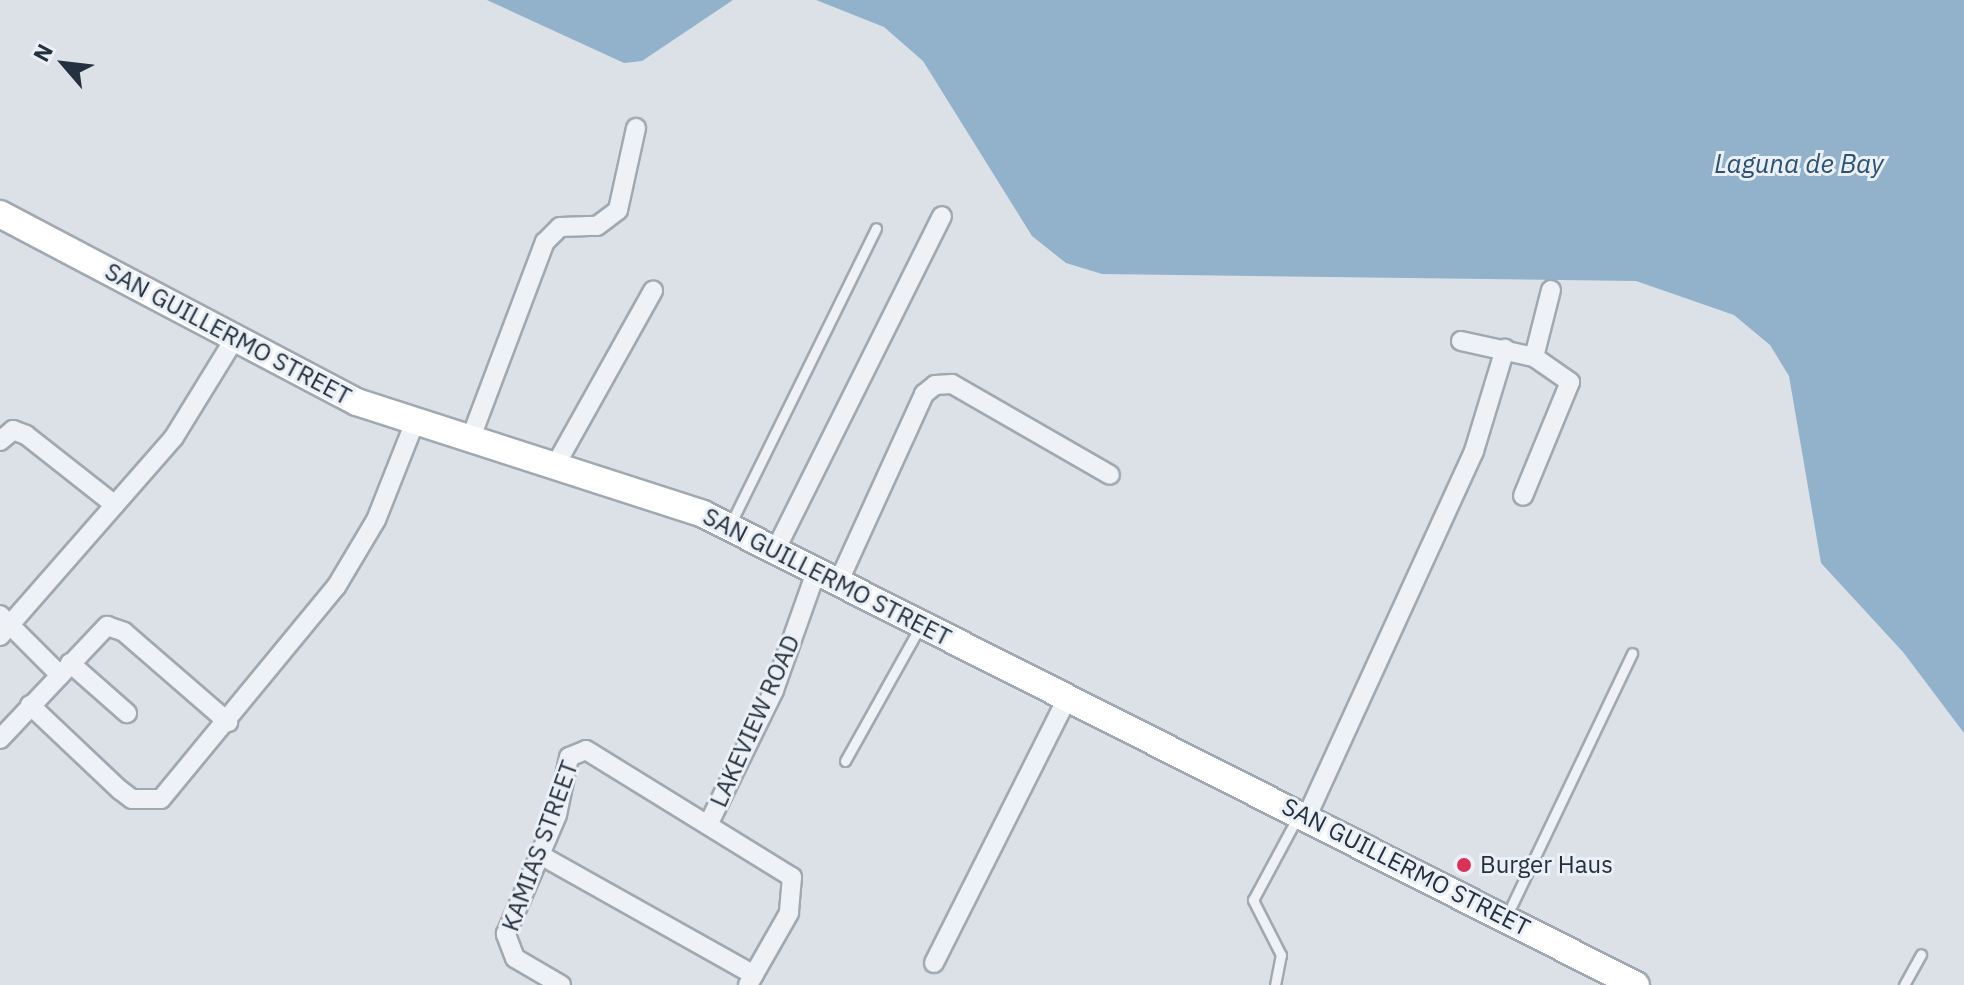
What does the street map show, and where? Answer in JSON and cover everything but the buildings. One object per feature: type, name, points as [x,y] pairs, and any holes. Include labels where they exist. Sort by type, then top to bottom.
[{"type":"main road","name":"SAN GUILLERMO STREET","points":[[0,214],[234,340],[414,424],[555,466],[729,527],[1304,814],[1636,985]]},
{"type":"street","points":[[470,440],[545,242],[560,227],[597,226],[618,210],[636,128]]},
{"type":"street","points":[[775,551],[942,216]]},
{"type":"street","points":[[1534,357],[1551,290]]},
{"type":"street","points":[[555,466],[653,291]]},
{"type":"street","points":[[127,713],[3,625],[174,437],[234,340]]},
{"type":"street","points":[[1461,341],[1534,357],[1570,382],[1523,496]]},
{"type":"street","points":[[1304,814],[1463,477],[1505,349]]},
{"type":"street","name":"LAKEVIEW ROAD","points":[[708,825],[827,578],[924,394],[935,385],[952,384],[1110,475]]},
{"type":"street","points":[[30,705],[120,790],[148,801],[172,791],[359,552],[414,424]]},
{"type":"street","points":[[0,441],[13,430],[26,435],[115,505]]},
{"type":"street","points":[[0,739],[65,669],[113,626],[228,722]]},
{"type":"street","points":[[934,963],[1068,696]]},
{"type":"street","name":"KAMIAS STREET","points":[[561,985],[515,958],[505,943],[542,856],[576,750],[595,753],[708,825]]},
{"type":"street","points":[[542,856],[751,980],[789,913],[795,887],[782,867],[708,825]]},
{"type":"lane","points":[[729,527],[876,228]]},
{"type":"lane","points":[[845,761],[922,624]]},
{"type":"lane","points":[[1512,905],[1632,653]]},
{"type":"lane","points":[[1275,985],[1281,955],[1253,900],[1304,814]]},
{"type":"lane","points":[[1904,985],[1921,954]]},
{"type":"water","points":[[487,0],[733,0],[642,61],[624,63]]},
{"type":"water","name":"Laguna de Bay","points":[[816,0],[1964,0],[1964,733],[1903,652],[1821,563],[1789,376],[1770,345],[1734,315],[1636,281],[1102,274],[1066,263],[1032,236],[923,61],[884,27]]},
{"type":"place","name":"Burger Haus","points":[[1464,865]]}]
